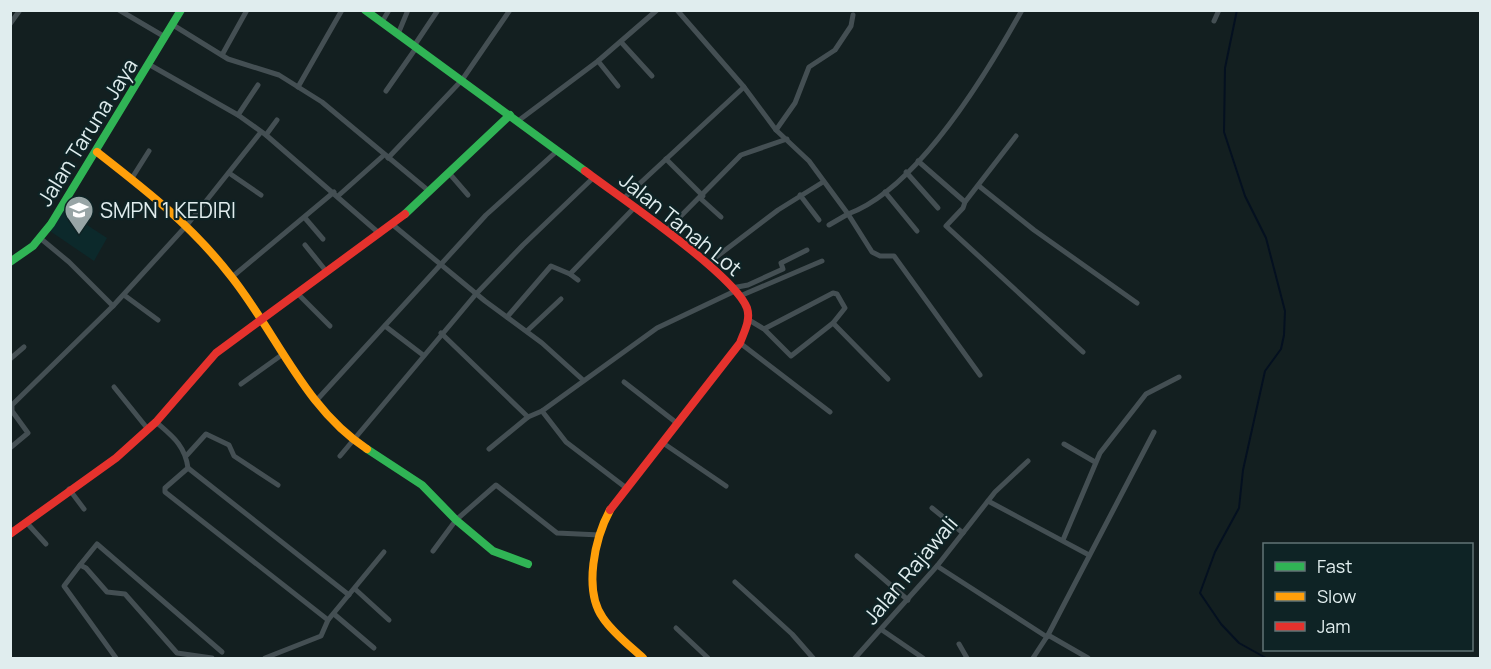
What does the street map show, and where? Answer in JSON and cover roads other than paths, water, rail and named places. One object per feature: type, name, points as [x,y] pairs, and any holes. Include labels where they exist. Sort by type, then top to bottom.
[{"type":"street","points":[[10,24],[20,10]]},
{"type":"street","points":[[119,10],[165,37]]},
{"type":"street","name":"Jalan Taruna Jaya","points":[[10,262],[40,238],[97,152],[181,10]]},
{"type":"street","points":[[222,55],[247,10]]},
{"type":"street","points":[[298,87],[342,10]]},
{"type":"street","name":"Jalan Tanah Lot","points":[[364,10],[510,115],[707,264],[736,292],[747,308],[749,320]]},
{"type":"street","points":[[382,22],[389,10]]},
{"type":"street","points":[[398,34],[408,10]]},
{"type":"street","points":[[386,91],[438,10]]},
{"type":"street","points":[[232,277],[386,157],[462,80],[510,10]]},
{"type":"street","points":[[518,121],[598,62],[657,10]]},
{"type":"street","points":[[677,10],[744,87],[776,129],[810,161],[872,252],[896,258],[980,375]]},
{"type":"street","points":[[829,225],[864,207],[885,192],[918,161],[953,119],[1022,10]]},
{"type":"street","points":[[1214,21],[1219,10]]},
{"type":"street","points":[[776,129],[795,103],[809,67],[835,50],[851,26],[853,15]]},
{"type":"street","points":[[173,25],[235,62],[273,72],[298,87],[331,109],[430,192]]},
{"type":"street","points":[[621,42],[652,76]]},
{"type":"street","points":[[598,62],[618,86]]},
{"type":"street","points":[[150,64],[238,115],[336,194],[380,234]]},
{"type":"street","points":[[238,115],[258,85]]},
{"type":"street","points":[[623,199],[744,87]]},
{"type":"street","points":[[10,534],[69,489],[116,458],[156,422],[216,353],[393,225],[510,115]]},
{"type":"street","points":[[10,448],[28,433],[12,411],[12,405],[124,295],[277,120]]},
{"type":"street","points":[[1016,136],[965,202],[963,208],[947,222],[947,228],[1083,352]]},
{"type":"street","points":[[666,231],[741,155],[787,138]]},
{"type":"street","points":[[132,178],[149,151]]},
{"type":"street","points":[[315,402],[499,202],[557,151]]},
{"type":"street","points":[[97,152],[132,178],[187,225],[232,277],[315,402],[355,441],[422,485],[456,520],[499,556],[528,564]]},
{"type":"street","points":[[666,159],[721,217]]},
{"type":"street","points":[[918,161],[965,202]]},
{"type":"street","points":[[906,172],[938,208]]},
{"type":"street","points":[[229,173],[261,195]]},
{"type":"street","points":[[449,173],[468,195]]},
{"type":"street","points":[[340,456],[355,441],[441,333],[476,294],[593,178]]},
{"type":"street","points":[[707,264],[800,195],[823,182]]},
{"type":"street","points":[[979,186],[1034,230],[1137,303]]},
{"type":"street","points":[[885,192],[917,231]]},
{"type":"street","points":[[800,195],[819,220]]},
{"type":"street","points":[[570,274],[634,208]]},
{"type":"street","points":[[305,218],[324,238]]},
{"type":"street","points":[[393,225],[583,380]]},
{"type":"street","points":[[40,238],[69,262],[113,306]]},
{"type":"street","points":[[305,245],[326,272]]},
{"type":"street","points":[[736,292],[783,269],[781,263],[807,250]]},
{"type":"street","points":[[489,449],[528,417],[542,411],[657,328],[736,292],[822,261]]},
{"type":"street","points":[[507,317],[550,266],[578,280]]},
{"type":"street","points":[[643,658],[609,625],[596,607],[592,584],[600,535],[608,509],[663,443],[740,343],[749,320],[764,329],[791,356],[846,310],[834,292],[764,329]]},
{"type":"street","points":[[297,293],[330,326]]},
{"type":"street","points":[[124,295],[158,320]]},
{"type":"street","points":[[527,332],[561,299]]},
{"type":"street","points":[[833,323],[888,379]]},
{"type":"street","points":[[385,326],[423,355]]},
{"type":"street","points":[[441,333],[528,417]]},
{"type":"street","points":[[740,343],[830,412]]},
{"type":"street","points":[[10,359],[24,347]]},
{"type":"street","points":[[241,384],[283,354]]},
{"type":"street","points":[[1063,540],[1095,462],[1146,394],[1179,376]]},
{"type":"street","points":[[624,382],[678,424]]},
{"type":"street","points":[[114,387],[147,428]]},
{"type":"street","points":[[542,411],[567,442],[625,487]]},
{"type":"street","points":[[156,422],[181,444],[187,455],[189,468],[349,596]]},
{"type":"street","points":[[1033,658],[1048,636],[1154,432]]},
{"type":"street","points":[[187,455],[206,434],[229,445],[234,456],[278,486]]},
{"type":"street","points":[[663,443],[726,486]]},
{"type":"street","points":[[1064,444],[1095,462]]},
{"type":"street","name":"Jalan Rajawali","points":[[855,658],[937,566],[988,501],[1028,460]]},
{"type":"street","points":[[189,468],[167,486],[165,492],[327,620]]},
{"type":"street","points":[[433,551],[456,520],[498,485],[557,533],[600,535]]},
{"type":"street","points":[[69,489],[84,508]]},
{"type":"street","points":[[988,501],[1089,555]]},
{"type":"street","points":[[932,508],[963,533]]},
{"type":"street","points":[[26,522],[46,544]]},
{"type":"street","points":[[116,658],[64,586],[98,544],[222,652]]},
{"type":"street","points":[[265,658],[317,639],[324,633],[327,620],[384,552]]},
{"type":"street","points":[[857,556],[908,600]]},
{"type":"street","points":[[80,565],[85,567],[106,592],[125,594],[177,653],[212,658]]},
{"type":"street","points":[[937,566],[1048,636],[1088,658]]},
{"type":"street","points":[[735,582],[792,634],[813,658]]},
{"type":"street","points":[[355,589],[389,620]]},
{"type":"street","points":[[334,614],[374,648]]},
{"type":"street","points":[[676,628],[708,658]]},
{"type":"street","points":[[882,630],[923,658]]},
{"type":"street","points":[[959,644],[967,658]]},
{"type":"waterway","points":[[1237,10],[1225,68],[1224,132],[1245,196],[1266,238],[1285,311],[1284,335],[1281,349],[1265,371],[1243,470],[1239,508],[1215,552],[1200,593],[1221,624],[1239,643],[1266,658]]},
{"type":"place","name":"SMPN 1 KEDIRI","points":[[79,236]]}]
